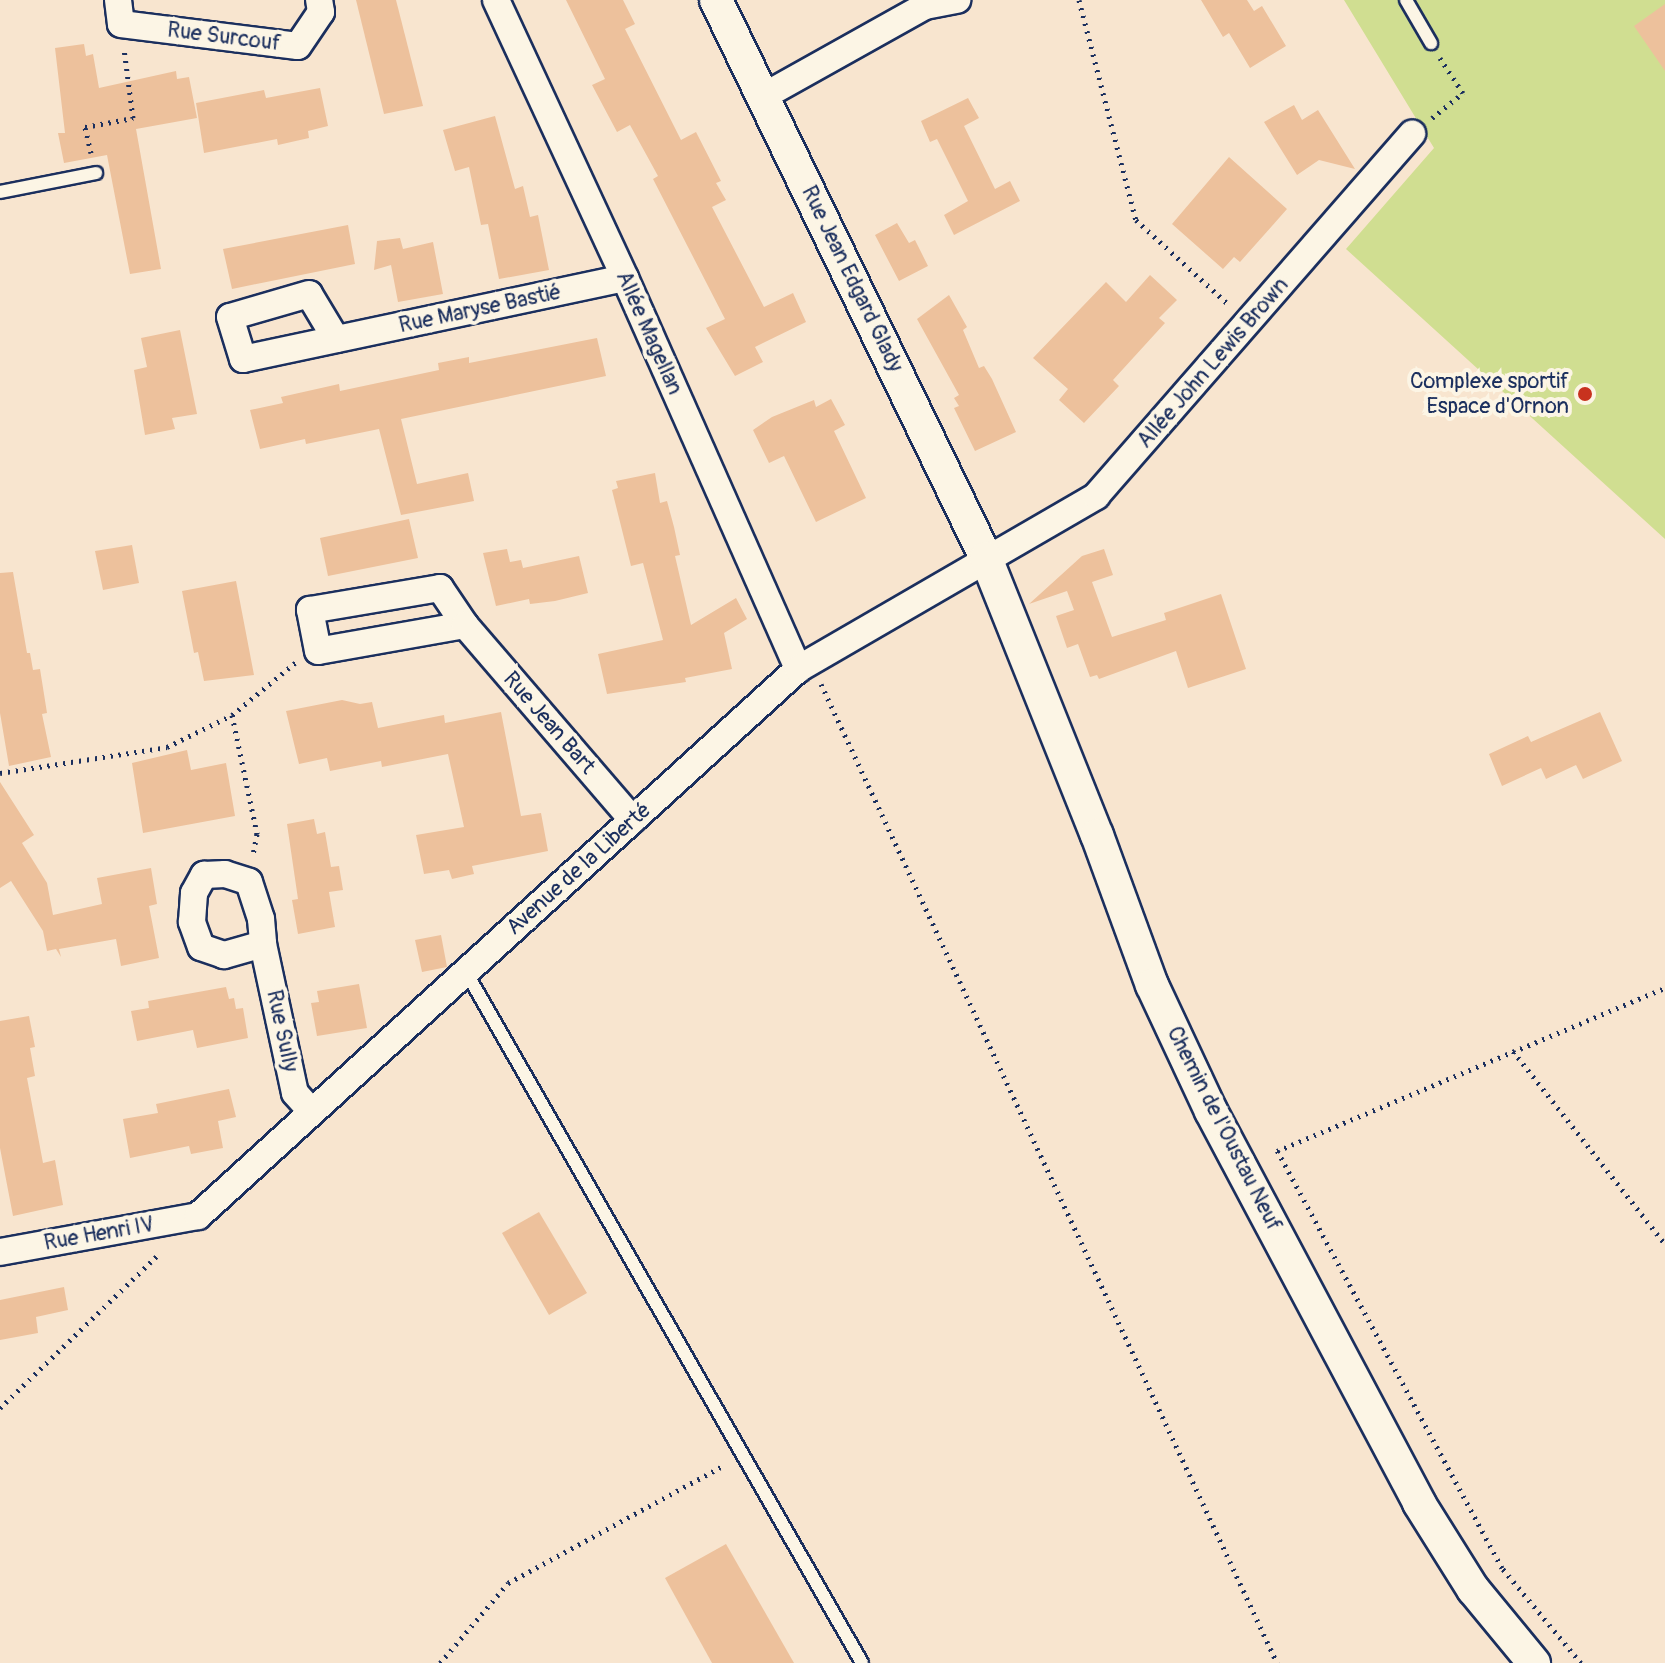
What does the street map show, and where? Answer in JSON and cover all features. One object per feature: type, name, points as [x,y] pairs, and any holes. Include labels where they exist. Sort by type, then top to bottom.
[{"type":"street","name":"Rue Surcouf","points":[[120,12],[298,46],[321,12],[319,0]]},
{"type":"street","name":"Allée Magellan","points":[[496,0],[804,665]]},
{"type":"street","name":"Rue Jean Edgard Glady","points":[[716,0],[986,558]]},
{"type":"street","points":[[764,96],[925,6],[957,0]]},
{"type":"street","name":"Allée John Lewis Brown","points":[[986,558],[1096,496],[1412,134]]},
{"type":"street","name":"Rue Maryse Bastié","points":[[336,339],[625,278]]},
{"type":"street","name":"Avenue de la Liberté","points":[[198,1216],[804,665],[986,558]]},
{"type":"street","name":"Chemin de l'Oustau Neuf","points":[[986,558],[1097,835],[1152,985],[1211,1111],[1419,1503],[1473,1589],[1534,1663]]},
{"type":"street","name":"Rue Jean Bart","points":[[318,651],[310,610],[440,588],[465,625],[633,820]]},
{"type":"street","points":[[318,651],[465,625]]},
{"type":"street","points":[[249,882],[225,874],[204,875],[194,893],[192,922],[201,947],[224,955],[263,944]]},
{"type":"street","name":"Rue Sully","points":[[249,882],[261,919],[263,944],[295,1093],[312,1112]]},
{"type":"street","name":"Rue Henri IV","points":[[0,1252],[198,1216]]},
{"type":"lane","points":[[1406,0],[1431,43]]},
{"type":"lane","points":[[0,192],[96,173]]},
{"type":"lane","points":[[466,972],[862,1663]]},
{"type":"path","points":[[1079,0],[1136,220],[1248,322]]},
{"type":"path","points":[[96,173],[85,127],[133,118],[120,12]]},
{"type":"path","points":[[1412,134],[1463,93],[1431,43]]},
{"type":"path","points":[[0,773],[167,747],[232,715],[293,663],[318,651]]},
{"type":"path","points":[[804,665],[1277,1663]]},
{"type":"path","points":[[232,715],[257,834],[249,882]]},
{"type":"path","points":[[1581,1663],[1502,1568],[1277,1151],[1665,988]]},
{"type":"path","points":[[1513,1051],[1665,1244]]},
{"type":"path","points":[[0,1408],[198,1216]]},
{"type":"path","points":[[440,1663],[508,1583],[743,1455]]},
{"type":"green space","name":"Complexe sportif Espace d'Ornon","points":[[1344,0],[1665,0],[1665,539],[1346,249],[1434,148]]},
{"type":"building","points":[[356,0],[396,0],[423,106],[384,114]]},
{"type":"building","points":[[566,0],[623,0],[635,24],[625,29],[681,140],[696,132],[721,181],[716,183],[726,200],[712,207],[764,307],[793,293],[806,322],[755,347],[763,362],[735,376],[706,328],[725,319],[653,179],[658,176],[630,125],[617,132],[592,85],[605,79]]},
{"type":"building","points":[[1201,0],[1247,0],[1254,11],[1262,6],[1286,46],[1250,68],[1229,33],[1223,37]]},
{"type":"building","points":[[1665,4],[1665,71],[1634,26]]},
{"type":"building","points":[[84,44],[86,56],[93,54],[99,88],[176,71],[177,79],[189,77],[197,118],[136,129],[161,269],[130,274],[107,155],[64,163],[58,133],[65,133],[55,48]]},
{"type":"building","points":[[320,88],[328,126],[308,131],[309,138],[278,145],[277,139],[204,153],[196,103],[264,90],[266,98]]},
{"type":"building","points":[[968,98],[979,118],[964,126],[995,189],[1010,181],[1020,201],[954,235],[944,215],[968,201],[937,139],[930,142],[921,121]]},
{"type":"building","points":[[1294,105],[1302,120],[1318,110],[1355,169],[1319,160],[1297,175],[1264,122]]},
{"type":"building","points":[[495,116],[515,189],[523,186],[530,217],[538,215],[549,270],[499,279],[488,224],[481,225],[469,167],[455,171],[443,130]]},
{"type":"building","points":[[1229,157],[1287,209],[1240,262],[1234,257],[1223,269],[1172,224]]},
{"type":"building","points":[[897,223],[909,243],[915,240],[928,266],[899,281],[875,235]]},
{"type":"building","points":[[348,225],[355,264],[232,289],[223,249]]},
{"type":"building","points":[[400,238],[403,249],[433,242],[443,294],[398,302],[391,265],[374,270],[377,241]]},
{"type":"building","points":[[1150,275],[1177,300],[1159,318],[1165,323],[1113,380],[1119,386],[1084,423],[1059,400],[1068,389],[1033,358],[1106,282],[1126,302]]},
{"type":"building","points":[[949,295],[967,327],[963,330],[979,368],[984,366],[992,379],[1016,432],[975,451],[954,408],[959,406],[954,398],[959,395],[917,319]]},
{"type":"building","points":[[180,330],[197,414],[172,418],[175,429],[145,435],[134,370],[147,367],[141,338]]},
{"type":"building","points":[[597,338],[606,376],[401,419],[417,484],[468,473],[474,501],[401,515],[379,429],[306,444],[305,439],[260,449],[250,410],[283,403],[281,397],[339,384],[340,391],[439,370],[438,363],[469,357],[469,363]]},
{"type":"building","points":[[831,399],[845,425],[834,431],[866,498],[816,522],[784,456],[769,463],[753,430],[772,417],[814,400],[816,407]]},
{"type":"building","points":[[655,473],[660,503],[667,501],[674,527],[680,555],[675,556],[691,625],[736,598],[747,619],[724,633],[732,669],[685,678],[686,682],[607,694],[598,654],[663,640],[643,563],[631,566],[612,490],[618,488],[616,481]]},
{"type":"building","points":[[409,519],[418,558],[328,576],[320,538]]},
{"type":"building","points":[[132,545],[139,583],[103,590],[95,551]]},
{"type":"building","points":[[507,549],[510,562],[521,560],[523,568],[579,556],[588,593],[555,601],[530,604],[529,599],[496,606],[483,553]]},
{"type":"building","points":[[1104,549],[1113,575],[1092,582],[1112,637],[1166,620],[1164,613],[1221,594],[1246,669],[1188,688],[1176,651],[1099,679],[1097,675],[1090,677],[1078,644],[1067,648],[1056,616],[1074,610],[1067,591],[1029,604],[1082,556]]},
{"type":"building","points":[[13,572],[27,653],[30,653],[33,670],[40,669],[47,713],[42,714],[51,757],[9,766],[0,713],[0,573]]},
{"type":"building","points":[[236,581],[254,675],[204,681],[198,652],[194,653],[182,591]]},
{"type":"building","points":[[342,700],[360,704],[372,702],[378,728],[444,715],[445,723],[501,712],[521,816],[541,813],[548,851],[472,866],[474,874],[452,879],[449,870],[424,874],[416,835],[464,827],[448,754],[382,767],[381,761],[330,771],[327,758],[299,764],[286,711]]},
{"type":"building","points":[[1600,712],[1622,761],[1583,779],[1576,765],[1546,779],[1541,768],[1502,786],[1489,754],[1528,736],[1531,742]]},
{"type":"building","points":[[187,750],[191,770],[226,763],[235,816],[143,833],[132,763]]},
{"type":"building","points":[[0,782],[34,835],[22,843],[47,883],[53,915],[102,904],[97,878],[151,868],[157,904],[149,906],[159,958],[121,966],[116,939],[59,949],[61,957],[56,949],[47,951],[43,931],[11,881],[0,888]]},
{"type":"building","points":[[314,819],[317,834],[325,832],[331,867],[339,866],[343,890],[329,892],[335,927],[298,934],[292,900],[298,899],[287,824]]},
{"type":"building","points":[[441,935],[447,967],[422,972],[415,940]]},
{"type":"building","points":[[359,984],[367,1028],[317,1036],[311,1003],[319,1002],[317,991]]},
{"type":"building","points":[[226,987],[229,999],[234,998],[236,1009],[243,1008],[248,1038],[197,1048],[193,1030],[137,1041],[131,1011],[149,1008],[148,1001]]},
{"type":"building","points":[[29,1016],[35,1047],[30,1048],[35,1076],[27,1078],[43,1163],[55,1160],[63,1205],[13,1216],[0,1148],[0,1021]]},
{"type":"building","points":[[229,1089],[236,1117],[218,1121],[223,1148],[191,1154],[189,1146],[130,1158],[123,1119],[158,1113],[156,1104]]},
{"type":"building","points":[[539,1212],[587,1293],[549,1315],[502,1233]]},
{"type":"building","points":[[64,1287],[68,1310],[36,1317],[38,1333],[0,1340],[0,1300]]},
{"type":"building","points":[[726,1544],[794,1663],[712,1663],[665,1578]]},
{"type":"place","name":"Complexe sportif Espace d'Ornon","points":[[1585,394]]}]
